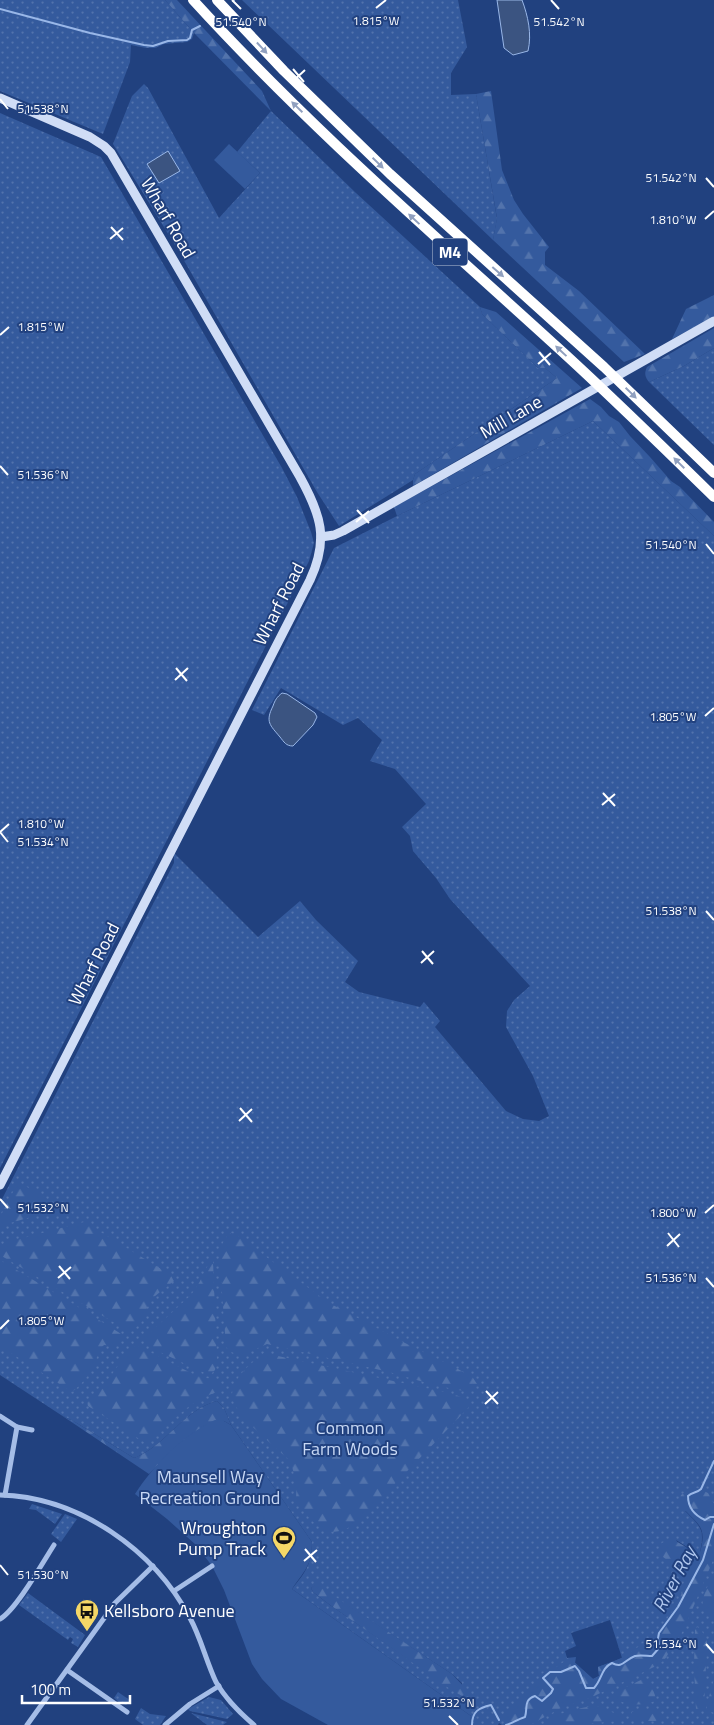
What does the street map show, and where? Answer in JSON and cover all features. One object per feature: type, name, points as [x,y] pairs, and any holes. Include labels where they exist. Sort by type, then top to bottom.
[{"type":"highway","name":"M4","points":[[193,0],[272,83],[332,142],[444,246],[587,374],[714,497]]},
{"type":"highway","name":"M4","points":[[217,0],[284,72],[364,150],[604,367],[714,473]]},
{"type":"main road","name":"Wharf Road","points":[[0,98],[90,137],[111,153],[300,477],[314,506],[322,537],[319,559],[305,590],[0,1185]]},
{"type":"main road","name":"Mill Lane","points":[[322,537],[343,531],[714,321]]},
{"type":"street","points":[[0,1416],[17,1427],[32,1430]]},
{"type":"street","points":[[17,1427],[2,1495],[41,1501],[67,1509],[92,1520],[113,1533],[153,1566],[174,1591],[194,1626],[219,1686],[233,1705],[254,1725]]},
{"type":"street","points":[[0,1618],[6,1615],[12,1608],[54,1545]]},
{"type":"street","points":[[27,1725],[115,1603],[153,1566]]},
{"type":"street","points":[[174,1591],[212,1566]]},
{"type":"street","points":[[67,1670],[127,1712]]},
{"type":"street","points":[[165,1725],[190,1704],[219,1686]]},
{"type":"green space","points":[[0,0],[165,0],[194,33],[192,39],[187,42],[164,44],[155,48],[131,45],[130,62],[103,134],[0,91]]},
{"type":"green space","points":[[165,0],[177,0],[262,91],[271,111],[194,33]]},
{"type":"green space","points":[[242,0],[458,0],[467,47],[451,73],[451,95],[476,94],[497,219],[493,240]]},
{"type":"green space","points":[[144,84],[148,88],[219,218],[260,173],[237,152],[271,111],[356,193],[480,307],[482,314],[538,368],[545,368],[557,378],[415,474],[413,480],[339,526],[317,492],[178,250],[113,144],[132,96]]},
{"type":"green space","points":[[491,91],[502,170],[514,200],[549,247],[545,252],[545,265],[579,291],[645,354],[624,362],[493,240],[497,218],[476,94]]},
{"type":"green space","points":[[0,113],[101,157],[282,468],[297,497],[314,543],[309,561],[0,1168]]},
{"type":"green space","points":[[229,144],[260,173],[245,189],[214,160]]},
{"type":"green space","points":[[714,295],[714,317],[672,339],[686,309]]},
{"type":"green space","points":[[480,307],[496,312],[582,388],[413,486],[415,474],[557,378],[545,368],[538,368],[482,314]]},
{"type":"green space","points":[[714,328],[714,348],[684,366],[649,382],[645,375],[647,367]]},
{"type":"green space","points":[[714,348],[714,445],[649,382],[684,366]]},
{"type":"green space","points":[[590,399],[609,416],[619,422],[671,481],[680,487],[714,522],[714,536],[593,421],[397,516],[394,507]]},
{"type":"green space","points":[[593,421],[714,536],[714,1517],[685,1511],[695,1521],[702,1533],[700,1552],[695,1552],[676,1540],[697,1571],[714,1524],[714,1725],[502,1725],[499,1723],[498,1725],[470,1725],[471,1716],[292,1589],[307,1568],[311,1556],[312,1542],[231,1425],[224,1408],[217,1401],[194,1412],[156,1445],[134,1458],[61,1415],[0,1375],[0,1203],[174,863],[174,853],[258,937],[300,901],[316,920],[358,961],[345,982],[359,992],[420,1007],[424,1002],[440,1021],[435,1027],[506,1111],[523,1119],[539,1121],[549,1116],[533,1076],[506,1027],[507,1011],[514,1000],[530,986],[450,899],[436,878],[413,851],[410,836],[402,827],[426,804],[395,769],[370,761],[382,740],[358,718],[343,725],[281,688],[264,715],[252,710],[334,548]],"holes":[[[316,1585],[452,1674],[462,1683],[462,1696],[330,1605],[313,1592],[311,1588]],[[610,1620],[622,1658],[598,1667],[599,1676],[593,1679],[575,1663],[576,1657],[567,1658],[565,1651],[576,1646],[571,1633]]]},
{"type":"green space","points":[[19,1184],[62,1208],[0,1226],[0,1217],[16,1186]]},
{"type":"green space","points":[[84,1222],[171,1275],[174,1281],[150,1300],[141,1323],[130,1332],[0,1255],[0,1245]]},
{"type":"green space","name":"Common Farm Woods","points":[[231,1233],[235,1234],[329,1303],[458,1369],[473,1378],[477,1384],[473,1390],[468,1392],[267,1344],[241,1356],[229,1351],[226,1347],[220,1265],[221,1246]]},
{"type":"green space","points":[[211,1259],[213,1261],[217,1361],[215,1370],[211,1374],[207,1374],[151,1348],[143,1339],[191,1295]]},
{"type":"green space","points":[[0,1260],[126,1337],[115,1346],[104,1345],[102,1347],[91,1371],[72,1392],[0,1346]]},
{"type":"green space","points":[[136,1345],[197,1376],[221,1381],[221,1391],[210,1394],[191,1405],[148,1443],[88,1406],[87,1402],[105,1384],[122,1360]]},
{"type":"green space","name":"Common Farm Woods","points":[[264,1353],[453,1394],[465,1400],[469,1407],[360,1520],[343,1530],[328,1531],[315,1524],[309,1518],[296,1499],[295,1479],[289,1460],[246,1419],[233,1401],[233,1388],[239,1376]]},
{"type":"green space","points":[[217,1401],[224,1408],[231,1425],[224,1421],[166,1457],[149,1474],[61,1415],[134,1458],[156,1445],[194,1412]]},
{"type":"green space","name":"Maunsell Way Recreation Ground","points":[[215,1420],[224,1421],[231,1425],[312,1542],[309,1563],[292,1589],[471,1716],[470,1725],[328,1725],[281,1699],[262,1679],[252,1664],[224,1590],[212,1566],[196,1545],[135,1494],[142,1483],[170,1452],[203,1426]]},
{"type":"green space","points":[[691,1488],[697,1488],[708,1493],[714,1504],[714,1558],[684,1629],[665,1659],[658,1665],[590,1698],[561,1708],[530,1725],[518,1725],[504,1718],[515,1703],[525,1698],[543,1673],[565,1661],[572,1660],[593,1679],[599,1676],[598,1667],[634,1650],[664,1623],[678,1601],[686,1577],[658,1553],[662,1543],[673,1541],[700,1552],[702,1542],[701,1529],[679,1502],[681,1495]]},
{"type":"green space","points":[[32,1504],[62,1514],[55,1524],[36,1510],[29,1509]]},
{"type":"green space","points":[[65,1514],[77,1519],[61,1542],[51,1534]]},
{"type":"green space","points":[[714,1573],[714,1617],[705,1610],[703,1601]]},
{"type":"green space","points":[[316,1584],[452,1674],[468,1691],[462,1696],[453,1691],[330,1605],[313,1592],[311,1588]]},
{"type":"green space","points":[[28,1593],[85,1635],[78,1647],[71,1643],[73,1639],[70,1637],[68,1640],[19,1605]]},
{"type":"green space","points":[[697,1627],[701,1629],[707,1642],[704,1709],[701,1711],[696,1710],[694,1666],[695,1630]]},
{"type":"green space","points":[[643,1679],[652,1688],[656,1700],[646,1704],[628,1704],[612,1696],[620,1690]]},
{"type":"green space","points":[[714,1679],[714,1713],[707,1710],[707,1704]]},
{"type":"green space","points":[[118,1692],[131,1701],[126,1705],[120,1703],[114,1698]]},
{"type":"green space","points":[[209,1697],[221,1700],[233,1714],[227,1719],[188,1709]]},
{"type":"green space","points":[[597,1706],[619,1715],[621,1718],[617,1721],[576,1725],[545,1725],[549,1720],[562,1714],[577,1709]]},
{"type":"green space","points":[[141,1708],[150,1714],[166,1716],[160,1725],[143,1725],[135,1719]]},
{"type":"green space","points":[[656,1708],[659,1710],[661,1719],[655,1721],[634,1721],[632,1719],[632,1712]]},
{"type":"green space","points":[[191,1713],[227,1722],[223,1725],[207,1725]]},
{"type":"shaded area","points":[[497,0],[522,0],[529,25],[528,51],[513,55],[504,48]]},
{"type":"shaded area","points":[[168,151],[180,171],[159,183],[147,164]]},
{"type":"shaded area","points":[[282,693],[287,694],[315,713],[317,717],[313,725],[293,746],[284,742],[269,720],[275,700]]},
{"type":"waterway","points":[[0,9],[90,33],[153,46],[168,41],[187,40],[190,38],[192,30],[200,26]]},
{"type":"waterway","name":"River Ray","points":[[714,1461],[701,1489],[688,1496],[690,1508],[698,1516],[705,1520],[714,1517]]},
{"type":"waterway","name":"River Ray","points":[[506,1725],[525,1717],[527,1702],[531,1698],[535,1696],[542,1701],[551,1693],[553,1689],[543,1678],[550,1672],[561,1672],[575,1666],[586,1688],[594,1688],[608,1665],[612,1663],[619,1665],[635,1656],[652,1656],[659,1648],[659,1633],[678,1607],[703,1560],[714,1524]]},
{"type":"waterway","name":"River Ray","points":[[472,1725],[475,1713],[483,1707],[491,1705],[499,1720]]},
{"type":"place","name":"Wroughton Pump Track","points":[[284,1559]]},
{"type":"place","name":"Kellsboro Avenue","points":[[87,1632]]}]
